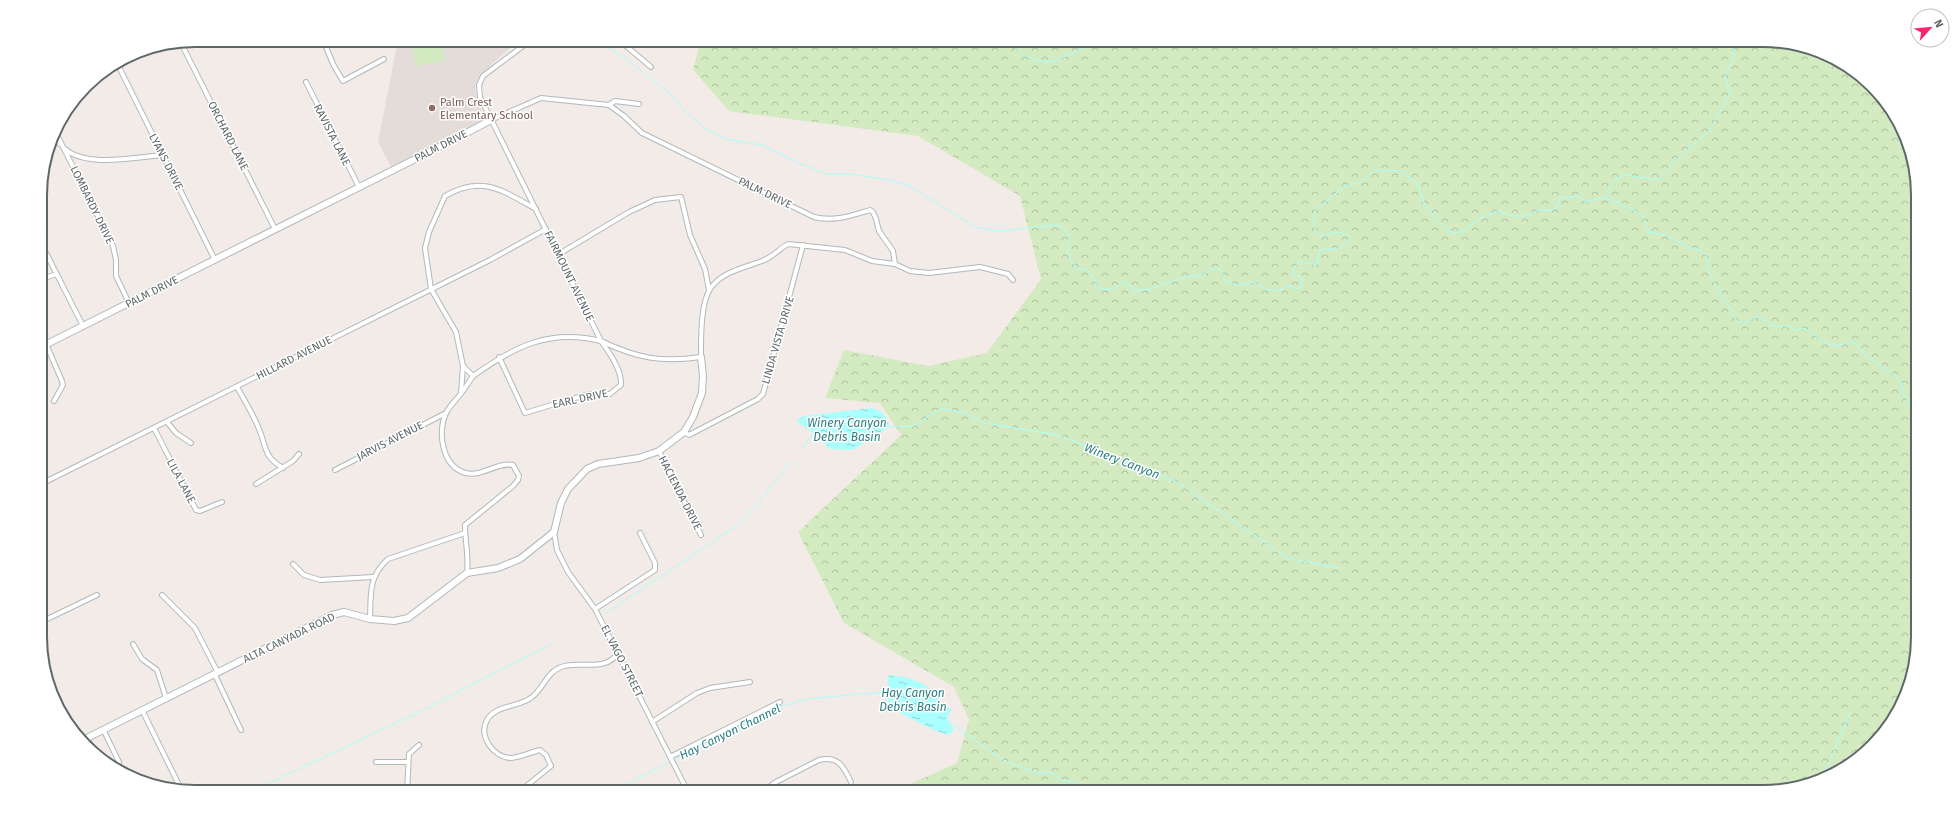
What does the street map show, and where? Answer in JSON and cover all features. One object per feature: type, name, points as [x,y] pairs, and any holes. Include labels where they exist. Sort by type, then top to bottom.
[{"type":"street","name":"ORCHARD LANE","points":[[183,47],[276,229]]},
{"type":"street","points":[[327,47],[334,66],[343,81],[384,59]]},
{"type":"street","name":"FAIRMOUNT AVENUE","points":[[522,47],[480,80],[478,92],[601,341]]},
{"type":"street","points":[[627,47],[651,67]]},
{"type":"street","name":"LYANS DRIVE","points":[[119,68],[215,260]]},
{"type":"street","name":"RAVISTA LANE","points":[[306,82],[359,187]]},
{"type":"street","name":"PALM DRIVE","points":[[47,344],[491,120],[541,98],[609,105],[624,116],[642,133],[814,217],[826,220],[840,220],[870,210],[874,212],[879,231],[893,251],[895,264]]},
{"type":"street","points":[[609,105],[615,101],[639,104]]},
{"type":"street","name":"LOMBARDY DRIVE","points":[[58,138],[113,246],[116,260],[116,276],[129,303]]},
{"type":"street","points":[[57,142],[74,155],[86,160],[163,155]]},
{"type":"street","points":[[460,395],[463,366],[456,332],[431,289],[425,248],[429,232],[445,196],[467,186],[497,188],[537,209]]},
{"type":"street","points":[[559,254],[629,212],[655,200],[681,197],[690,235],[705,269],[709,291]]},
{"type":"street","name":"HILLARD AVENUE","points":[[47,481],[490,260],[546,229]]},
{"type":"street","points":[[554,532],[561,503],[568,489],[587,469],[598,464],[639,458],[659,451],[684,432],[693,417],[702,393],[703,376],[701,330],[709,291],[713,284],[737,269],[771,257],[788,244],[845,250],[872,261],[895,264],[910,271],[929,273],[980,267],[1008,274],[1013,280]]},
{"type":"street","name":"LINDA VISTA DRIVE","points":[[684,432],[690,435],[703,430],[758,399],[763,394],[803,245]]},
{"type":"street","points":[[47,255],[83,326]]},
{"type":"street","points":[[47,276],[57,274]]},
{"type":"street","points":[[467,573],[469,557],[465,525],[487,509],[513,486],[518,480],[519,476],[513,465],[504,464],[483,472],[465,473],[451,465],[442,441],[446,413],[473,376],[499,357],[515,349],[542,340],[562,337],[601,341],[637,356],[653,360],[701,357]]},
{"type":"street","name":"EARL DRIVE","points":[[499,357],[525,413],[570,399],[591,394],[610,394],[615,391],[621,385],[620,376],[609,351],[601,341]]},
{"type":"street","points":[[47,353],[62,381],[62,385],[54,402]]},
{"type":"street","points":[[463,366],[473,376]]},
{"type":"street","points":[[237,386],[260,430],[266,453],[273,462],[283,468]]},
{"type":"street","name":"JARVIS AVENUE","points":[[335,470],[446,413]]},
{"type":"street","points":[[167,422],[176,433],[191,443]]},
{"type":"street","name":"LILA LANE","points":[[154,428],[196,510],[200,512],[222,502]]},
{"type":"street","name":"HACIENDA DRIVE","points":[[659,451],[701,535]]},
{"type":"street","points":[[256,484],[283,468],[293,461],[299,454]]},
{"type":"street","name":"ALTA CANYADA ROAD","points":[[87,737],[332,615],[344,612],[370,619],[394,621],[408,618],[467,573],[498,568],[520,559],[554,532]]},
{"type":"street","name":"EL VAGO STREET","points":[[554,532],[557,550],[568,572],[595,609],[684,785]]},
{"type":"street","points":[[370,619],[373,577],[380,566],[388,559],[465,533]]},
{"type":"street","points":[[595,609],[655,570],[655,563],[640,533]]},
{"type":"street","points":[[293,564],[304,575],[320,580],[373,577]]},
{"type":"street","points":[[47,619],[97,595]]},
{"type":"street","points":[[162,596],[195,628],[241,730]]},
{"type":"street","points":[[133,644],[142,659],[157,670],[166,698]]},
{"type":"street","points":[[528,785],[551,766],[546,755],[540,750],[512,758],[500,755],[489,746],[485,735],[486,722],[493,712],[532,697],[545,679],[561,667],[606,664],[613,660],[618,653]]},
{"type":"street","points":[[652,722],[697,693],[710,688],[750,682]]},
{"type":"street","points":[[670,757],[780,702]]},
{"type":"street","points":[[142,710],[178,784]]},
{"type":"street","points":[[103,729],[119,762]]},
{"type":"street","points":[[407,785],[407,762],[409,754],[420,745]]},
{"type":"street","points":[[772,785],[819,760],[827,758],[834,759],[844,768],[851,782]]},
{"type":"street","points":[[376,762],[407,762]]},
{"type":"shaded area","name":"Palm Crest Elementary School","points":[[397,47],[511,47],[480,75],[476,82],[475,93],[484,116],[480,123],[391,167],[378,142]]},
{"type":"green space","points":[[412,47],[441,47],[446,60],[416,66]]},
{"type":"green space","points":[[699,47],[1773,47],[1802,52],[1829,62],[1845,72],[1868,90],[1886,113],[1900,138],[1910,175],[1911,647],[1906,676],[1896,703],[1886,719],[1868,742],[1845,760],[1820,774],[1802,780],[1773,785],[908,785],[957,763],[969,720],[954,687],[844,623],[798,532],[901,435],[880,403],[825,398],[844,350],[928,366],[987,353],[1041,279],[1020,196],[918,136],[729,111],[693,70]]},
{"type":"water","name":"Winery Canyon Debris Basin","points":[[872,408],[884,414],[889,427],[853,450],[830,449],[817,435],[796,421],[804,416]]},
{"type":"water","name":"Hay Canyon Debris Basin","points":[[890,675],[913,680],[933,691],[940,704],[952,709],[947,718],[954,731],[948,735],[936,731],[892,709],[888,701],[888,676]]},
{"type":"waterway","points":[[607,47],[627,59],[670,94],[685,111],[706,129],[726,139],[762,145],[801,164],[827,174],[850,174],[890,180],[910,186],[975,227],[998,231],[1055,225],[1063,227],[1069,235],[1067,250],[1070,258],[1077,268],[1087,270],[1101,289],[1113,289],[1125,282],[1129,283],[1134,291],[1150,289],[1185,277],[1202,275],[1217,267],[1221,270],[1225,281],[1237,285],[1255,282],[1268,290],[1280,290],[1290,286],[1296,289],[1301,287],[1302,278],[1295,275],[1293,269],[1300,261],[1316,265],[1321,250],[1339,248],[1348,242],[1349,237],[1346,234],[1339,232],[1321,236],[1314,224],[1314,213],[1341,189],[1355,183],[1360,183],[1375,170],[1401,171],[1414,181],[1418,185],[1425,206],[1448,231],[1456,233],[1464,230],[1482,217],[1498,211],[1513,216],[1525,216],[1539,210],[1552,210],[1558,206],[1560,198],[1578,196],[1587,202],[1603,198],[1616,179],[1624,175],[1658,180],[1686,151],[1709,131],[1730,94],[1725,76],[1734,58],[1733,47]]},
{"type":"waterway","points":[[1015,47],[1027,57],[1039,61],[1052,61],[1063,58],[1087,47]]},
{"type":"waterway","points":[[1603,198],[1612,200],[1642,214],[1649,232],[1665,235],[1690,248],[1699,249],[1706,254],[1709,273],[1737,321],[1745,323],[1758,316],[1771,326],[1790,327],[1795,331],[1804,328],[1828,344],[1836,346],[1850,342],[1856,344],[1864,354],[1893,374],[1902,383],[1904,395],[1911,407]]},
{"type":"waterway","name":"Winery Canyon","points":[[889,427],[913,426],[941,409],[966,413],[984,423],[1058,435],[1177,482],[1287,558],[1340,568]]},
{"type":"waterway","points":[[802,448],[814,433]]},
{"type":"waterway","points":[[606,613],[736,526],[757,505],[790,462]]},
{"type":"waterway","points":[[265,785],[419,712],[551,644]]},
{"type":"waterway","name":"Hay Canyon Channel","points":[[860,694],[887,692]]},
{"type":"waterway","name":"Hay Canyon Channel","points":[[675,759],[778,707],[808,699],[857,694]]},
{"type":"waterway","points":[[1825,772],[1850,713]]},
{"type":"waterway","points":[[948,721],[1003,760],[1033,772],[1052,773],[1063,781],[1074,781],[1079,785]]},
{"type":"waterway","points":[[625,785],[668,763]]},
{"type":"place","name":"Palm Crest Elementary School","points":[[432,108]]}]
